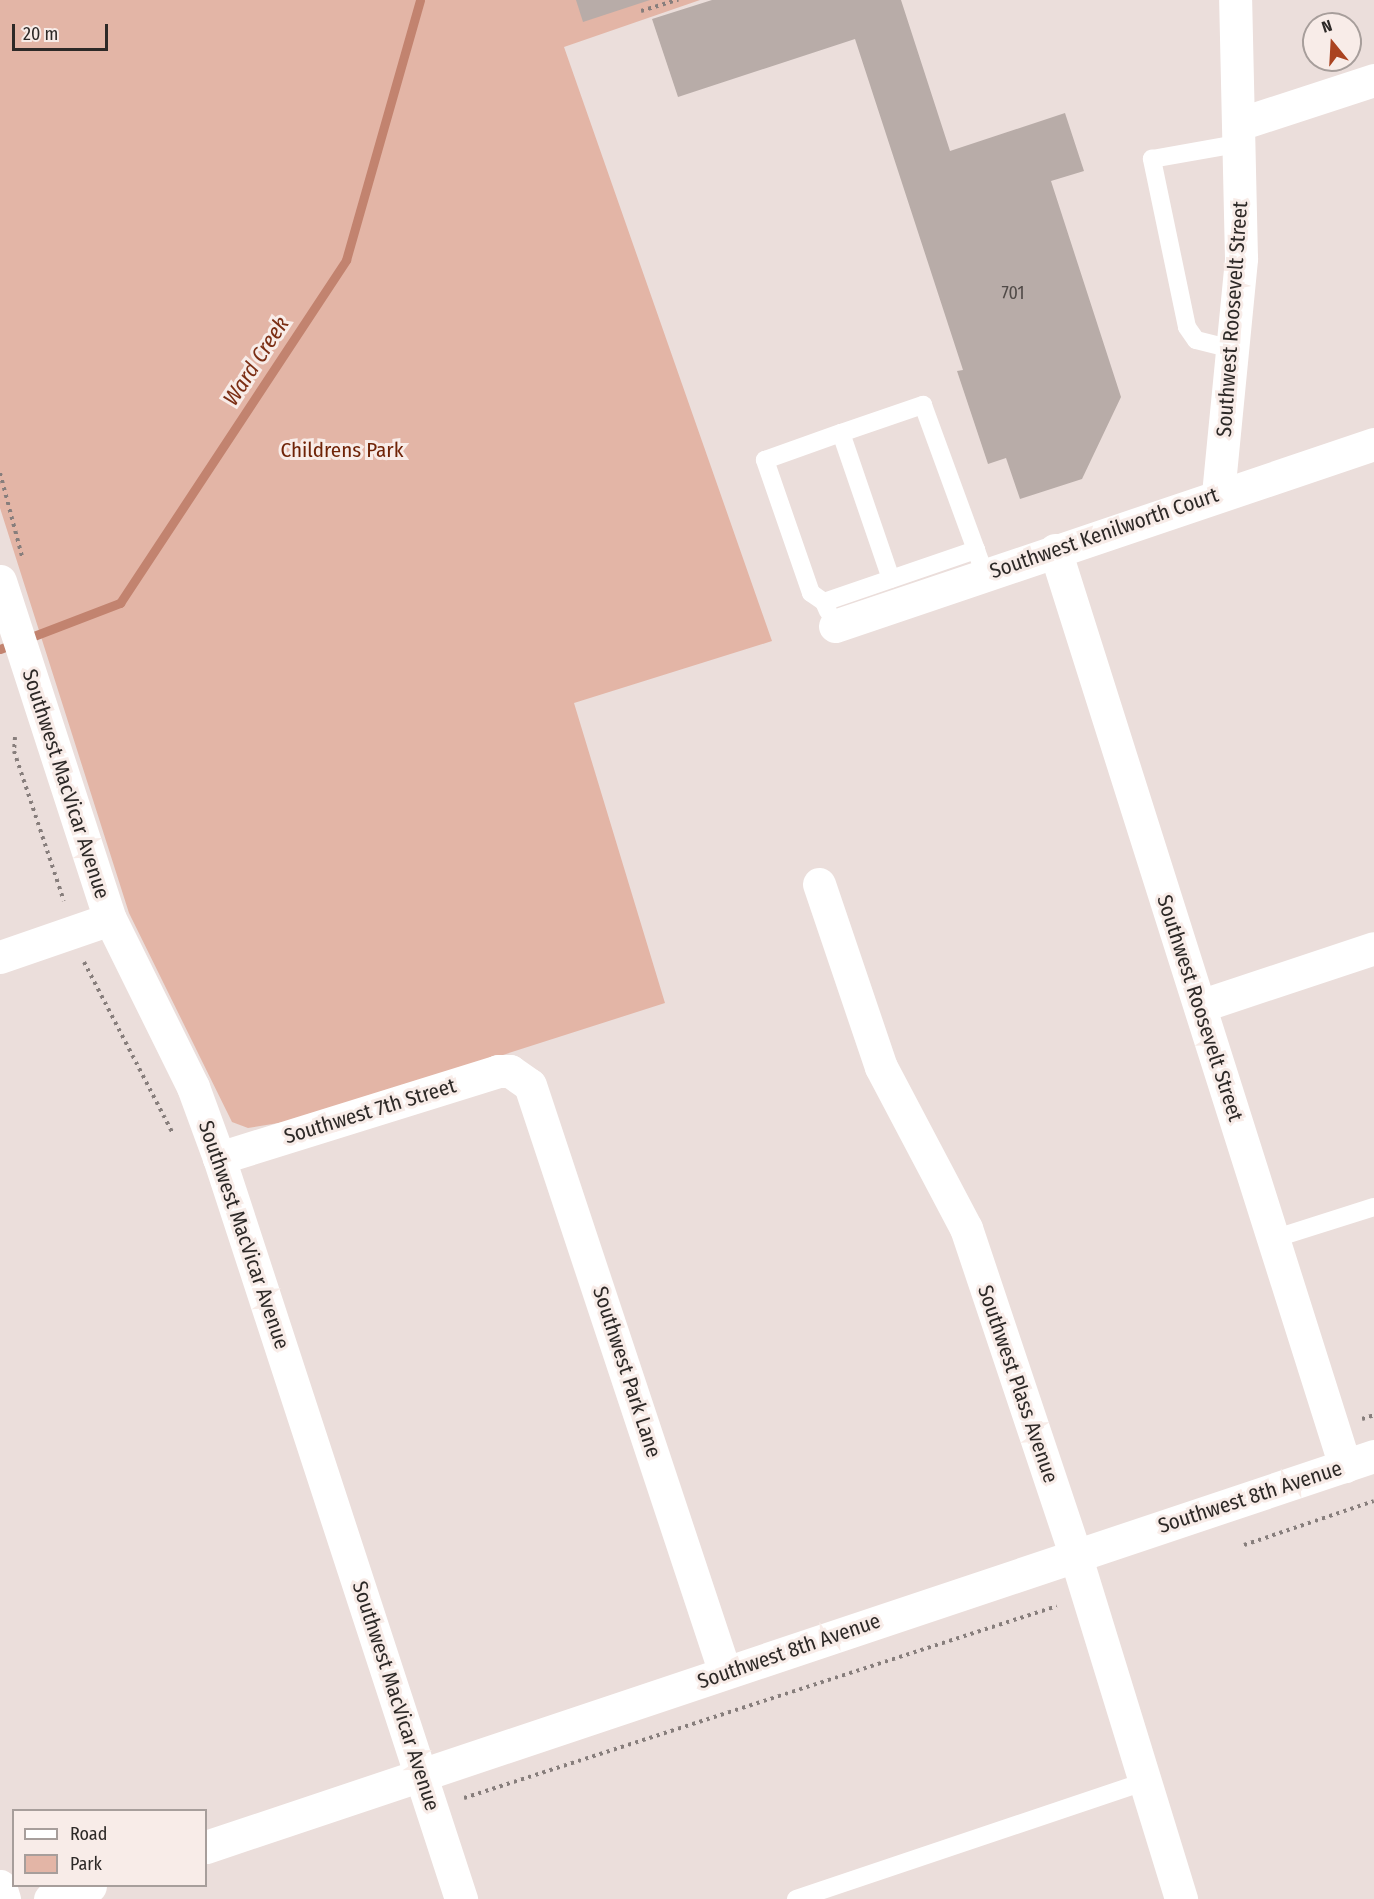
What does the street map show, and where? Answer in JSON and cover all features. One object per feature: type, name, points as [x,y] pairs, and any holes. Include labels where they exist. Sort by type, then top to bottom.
[{"type":"street","name":"Southwest Roosevelt Street","points":[[1218,494],[1241,258],[1242,133],[1235,0]]},
{"type":"street","points":[[1242,133],[1374,80]]},
{"type":"street","name":"Southwest Kenilworth Court","points":[[829,614],[980,562],[1055,550],[1374,444]]},
{"type":"street","name":"Southwest Roosevelt Street","points":[[1055,550],[1273,1239],[1359,1461]]},
{"type":"street","name":"Southwest MacVicar Avenue","points":[[13,573],[37,696],[110,919],[192,1087],[219,1158],[423,1775],[461,1899]]},
{"type":"street","name":"Southwest Plass Avenue","points":[[819,884],[881,1067],[966,1228],[1076,1554],[1143,1782],[1181,1899]]},
{"type":"street","points":[[0,957],[110,919]]},
{"type":"street","points":[[1200,1006],[1374,948]]},
{"type":"street","name":"Southwest 7th Street","points":[[219,1158],[498,1071],[521,1077]]},
{"type":"street","name":"Southwest Park Lane","points":[[521,1077],[536,1094],[725,1672]]},
{"type":"street","name":"Southwest 8th Avenue","points":[[207,1847],[1359,1461]]},
{"type":"street","points":[[0,1886],[4,1899]]},
{"type":"street","points":[[50,1899],[87,1887]]},
{"type":"lane","points":[[1232,349],[1196,340],[1187,327],[1152,159],[1242,133]]},
{"type":"lane","points":[[922,405],[980,562],[891,579],[829,614],[812,592],[765,460],[922,405]]},
{"type":"lane","points":[[841,433],[891,579]]},
{"type":"lane","points":[[1273,1239],[1374,1207]]},
{"type":"lane","points":[[796,1899],[1143,1782]]},
{"type":"path","points":[[641,11],[678,0]]},
{"type":"path","points":[[0,473],[13,573]]},
{"type":"path","points":[[15,727],[14,751],[83,962],[177,1141]]},
{"type":"path","points":[[1244,1545],[1374,1501]]},
{"type":"path","points":[[458,1800],[1063,1604]]},
{"type":"green space","name":"Childrens Park","points":[[0,0],[700,0],[564,47],[772,641],[574,703],[665,1003],[303,1119],[248,1128],[232,1122],[129,913],[0,508]]},
{"type":"building","points":[[576,0],[650,0],[583,22]]},
{"type":"building","points":[[712,0],[901,0],[950,151],[1065,113],[1084,171],[1051,181],[1121,397],[1082,479],[1020,499],[1006,458],[988,464],[957,371],[963,370],[855,39],[678,97],[652,19]]},
{"type":"waterway","name":"Ward Creek","points":[[0,649],[120,603],[346,260],[420,0]]}]
